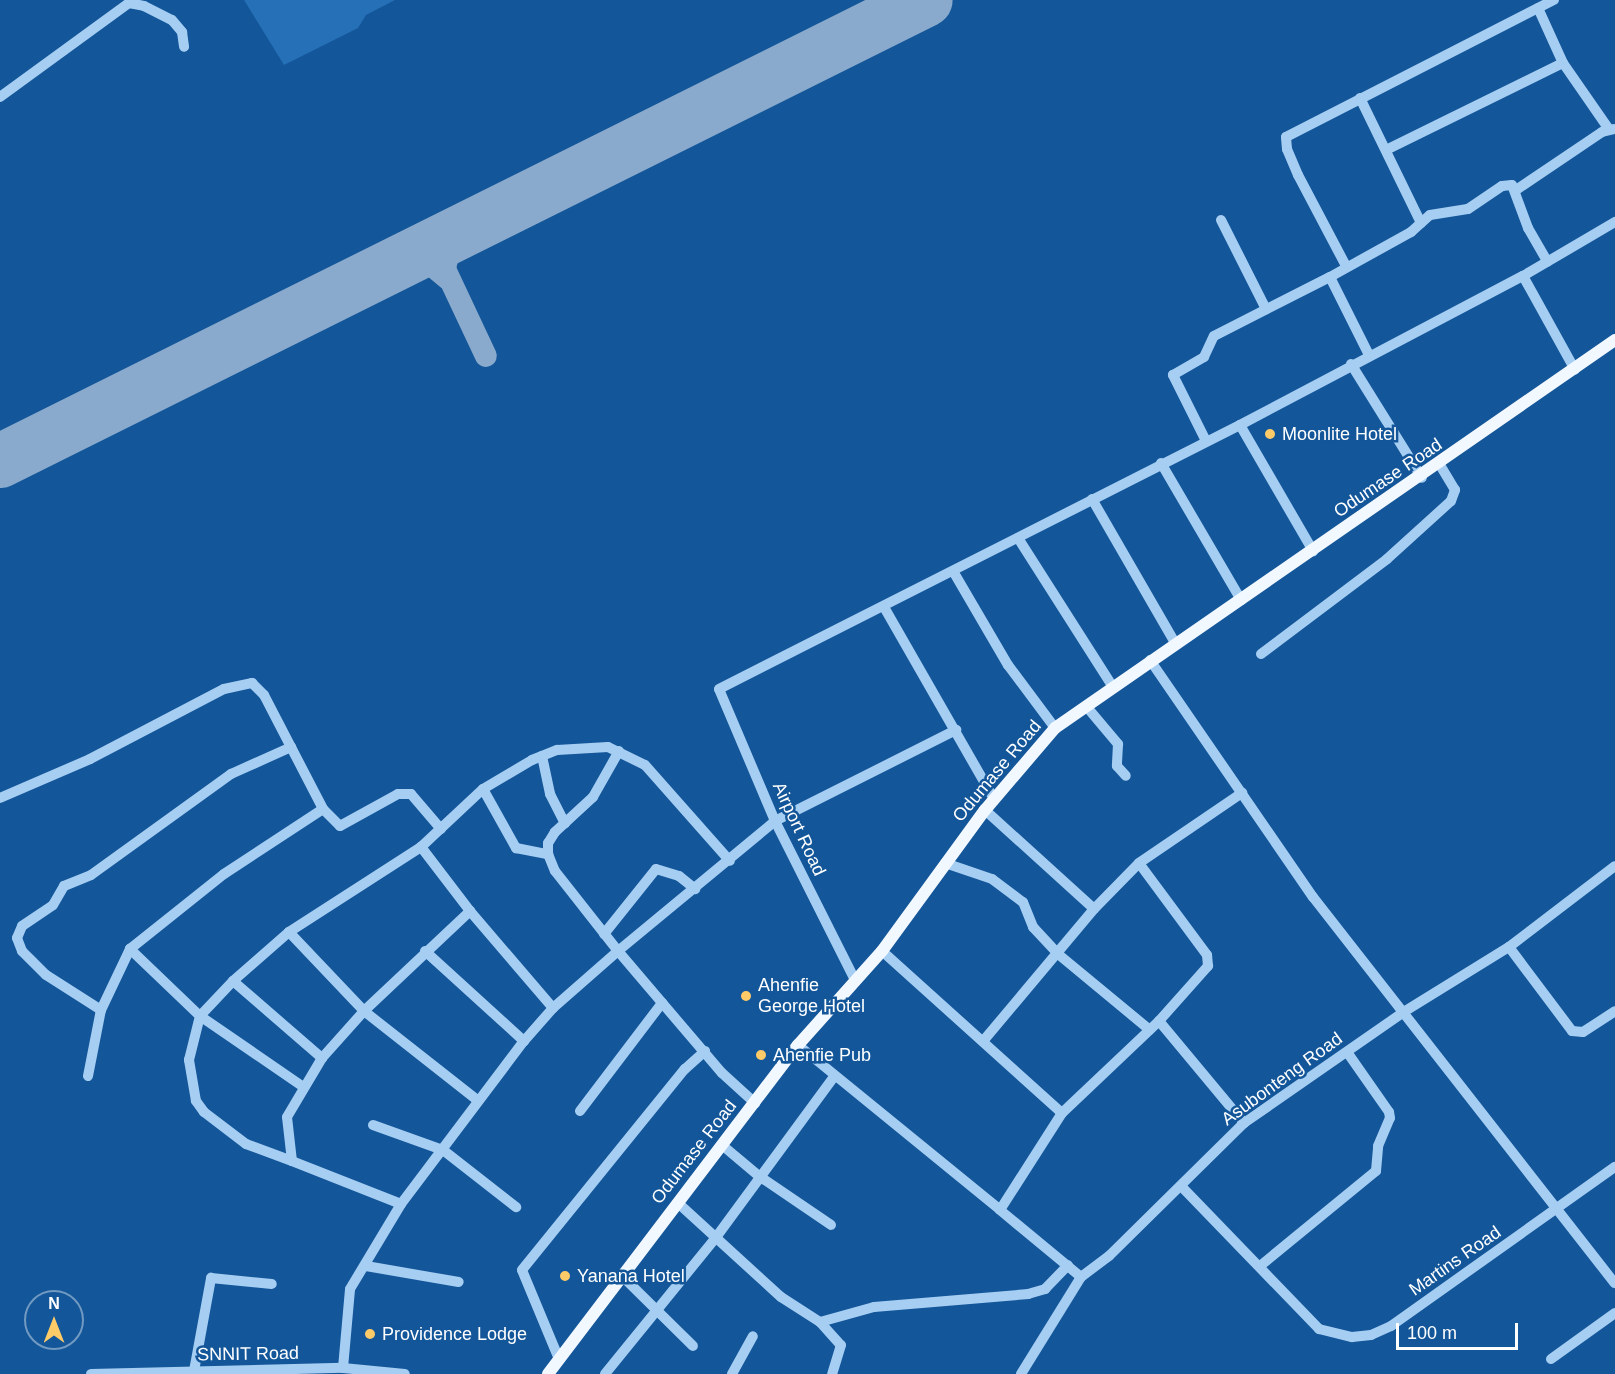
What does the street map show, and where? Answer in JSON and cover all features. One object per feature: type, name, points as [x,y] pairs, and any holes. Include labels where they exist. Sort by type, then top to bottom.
[{"type":"main road","name":"Odumase Road","points":[[548,1374],[798,1045],[882,951],[985,810],[1056,728],[1175,642],[1422,478],[1615,340]]},
{"type":"street","points":[[1346,266],[1298,175],[1285,142],[1297,130],[1554,0]]},
{"type":"street","points":[[0,97],[129,3],[144,6],[172,20],[182,32],[184,47]]},
{"type":"street","points":[[1516,190],[1611,128],[1563,63],[1538,8]]},
{"type":"street","points":[[1386,150],[1563,63]]},
{"type":"street","points":[[1359,98],[1421,223]]},
{"type":"street","points":[[1206,441],[1173,375],[1204,357],[1214,336],[1394,242],[1430,215],[1468,209],[1508,184],[1516,190],[1528,228],[1548,262]]},
{"type":"street","points":[[1221,220],[1266,309]]},
{"type":"street","points":[[994,799],[884,607],[1523,276],[1615,222]]},
{"type":"street","points":[[1523,276],[1575,369]]},
{"type":"street","points":[[1330,277],[1369,355]]},
{"type":"street","points":[[1351,364],[1422,478]]},
{"type":"street","points":[[1240,424],[1313,551]]},
{"type":"street","points":[[1161,463],[1241,600]]},
{"type":"street","points":[[1261,654],[1387,559],[1451,501],[1455,490],[1440,465]]},
{"type":"street","points":[[1092,500],[1175,642]]},
{"type":"street","points":[[1018,538],[1113,687]]},
{"type":"street","points":[[953,571],[1008,665],[1056,728]]},
{"type":"street","name":"Airport Road","points":[[855,980],[775,821],[719,689],[884,607]]},
{"type":"street","points":[[1150,660],[1313,897],[1555,1210],[1615,1283]]},
{"type":"street","points":[[0,798],[90,759],[234,685],[252,683],[264,695],[323,809],[334,823],[347,824],[398,794],[411,794],[441,829]]},
{"type":"street","points":[[1086,706],[1118,744],[1117,766],[1126,776]]},
{"type":"street","points":[[343,1368],[350,1289],[366,1266],[401,1204],[443,1150],[477,1100],[553,1008],[775,821],[956,730]]},
{"type":"street","points":[[401,1204],[246,1144],[204,1112],[196,1101],[189,1060],[200,1016],[233,981],[290,932],[421,846],[483,789],[542,756],[583,746],[619,751],[645,765],[730,861]]},
{"type":"street","points":[[101,1010],[46,975],[22,951],[17,938],[22,926],[53,905],[64,886],[91,875],[231,774],[291,747]]},
{"type":"street","points":[[619,751],[599,789],[548,843],[548,854],[555,871],[618,951],[705,1051],[755,1103]]},
{"type":"street","points":[[542,756],[550,794],[565,823]]},
{"type":"street","points":[[483,789],[516,848],[548,854]]},
{"type":"street","points":[[984,1040],[1094,909],[1139,863],[1242,793]]},
{"type":"street","points":[[88,1076],[101,1010],[130,949],[187,901],[323,809]]},
{"type":"street","points":[[985,810],[1094,909]]},
{"type":"street","points":[[421,846],[470,911],[553,1008]]},
{"type":"street","points":[[945,863],[992,879],[1023,902],[1033,927],[1058,954],[1150,1030]]},
{"type":"street","points":[[1000,1210],[1062,1113],[1159,1021],[1208,966],[1207,955],[1139,863]]},
{"type":"street","name":"Asubonteng Road","points":[[1021,1374],[1081,1277],[1109,1256],[1244,1123],[1402,1013],[1509,947],[1615,866]]},
{"type":"street","points":[[604,934],[656,869],[679,876],[695,888]]},
{"type":"street","points":[[292,1161],[286,1127],[302,1086],[322,1058],[364,1011],[470,911]]},
{"type":"street","points":[[290,932],[364,1011],[477,1100]]},
{"type":"street","points":[[1509,947],[1572,1030],[1583,1032],[1615,1011]]},
{"type":"street","points":[[130,949],[200,1016],[302,1086]]},
{"type":"street","points":[[425,951],[524,1041]]},
{"type":"street","points":[[882,951],[984,1040],[1062,1113]]},
{"type":"street","points":[[233,981],[322,1058]]},
{"type":"street","points":[[580,1111],[662,1003]]},
{"type":"street","points":[[1159,1021],[1244,1123]]},
{"type":"street","points":[[798,1045],[833,1078],[1081,1277]]},
{"type":"street","points":[[559,1359],[522,1276],[524,1266],[685,1069],[705,1051]]},
{"type":"street","points":[[1260,1266],[1376,1171],[1378,1146],[1390,1118],[1389,1112],[1347,1052]]},
{"type":"street","points":[[605,1374],[717,1236],[833,1078]]},
{"type":"street","points":[[374,1125],[443,1150],[516,1207]]},
{"type":"street","points":[[722,1145],[759,1176],[831,1225]]},
{"type":"street","name":"Martins Road","points":[[1181,1186],[1319,1329],[1352,1337],[1371,1335],[1391,1326],[1615,1167]]},
{"type":"street","points":[[678,1203],[782,1297],[820,1322],[841,1345],[832,1374]]},
{"type":"street","points":[[820,1322],[873,1307],[1028,1294],[1045,1289],[1068,1265]]},
{"type":"street","points":[[366,1266],[459,1282]]},
{"type":"street","points":[[621,1275],[693,1346]]},
{"type":"street","points":[[194,1371],[211,1278],[272,1284]]},
{"type":"street","points":[[1551,1359],[1613,1319]]},
{"type":"street","points":[[732,1374],[753,1336]]},
{"type":"street","name":"SNNIT Road","points":[[91,1374],[343,1368],[405,1374]]},
{"type":"shaded area","points":[[244,0],[395,0],[366,15],[358,28],[284,65]]},
{"type":"taxiway","points":[[463,231],[449,251],[445,269],[486,356]]},
{"type":"taxiway","points":[[399,262],[430,264],[448,279]]},
{"type":"runway","points":[[0,461],[926,0]]},
{"type":"place","name":"Moonlite Hotel","points":[[1270,434]]},
{"type":"place","name":"Ahenfie George Hotel","points":[[746,996]]},
{"type":"place","name":"Ahenfie Pub","points":[[761,1055]]},
{"type":"place","name":"Yanana Hotel","points":[[565,1276]]},
{"type":"place","name":"Providence Lodge","points":[[370,1334]]}]
